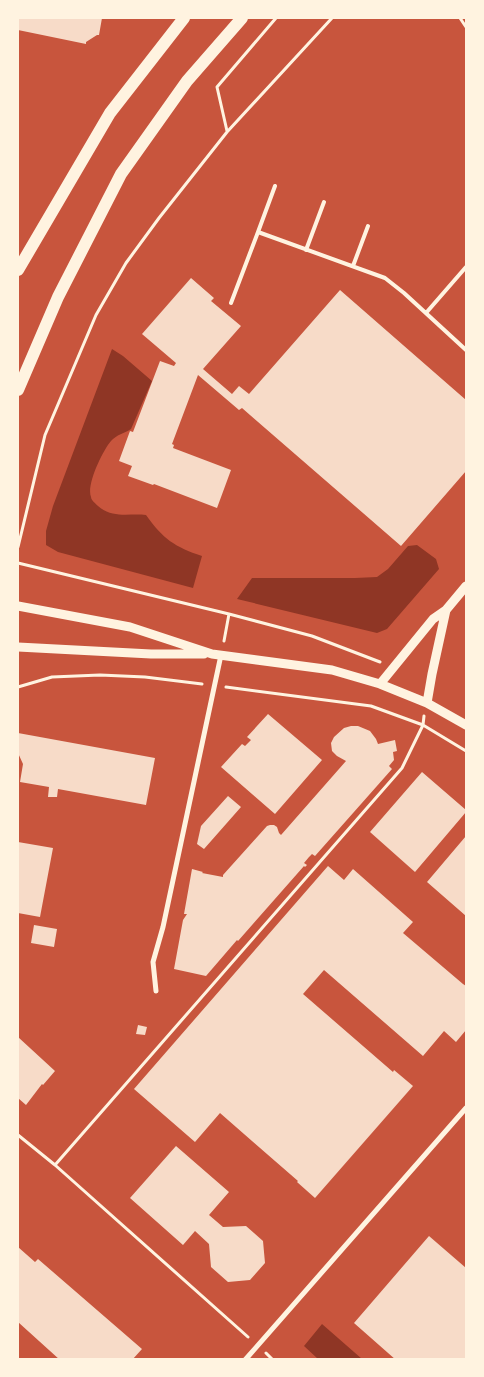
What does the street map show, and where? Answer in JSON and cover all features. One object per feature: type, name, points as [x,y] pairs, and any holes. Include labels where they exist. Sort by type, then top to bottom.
[{"type":"main road","points":[[18,270],[110,113],[184,18]]},
{"type":"main road","points":[[18,390],[58,297],[120,174],[187,81],[242,18]]},
{"type":"street","points":[[380,684],[433,619],[446,610],[466,586]]},
{"type":"street","points":[[18,606],[130,627],[216,655]]},
{"type":"street","points":[[427,703],[446,610]]},
{"type":"street","points":[[18,647],[151,654],[216,655],[332,670],[380,684],[427,703],[466,725]]},
{"type":"street","points":[[156,991],[153,962],[163,927],[214,685],[216,655]]},
{"type":"street","points":[[245,1360],[466,1108]]},
{"type":"lane","points":[[231,302],[275,186]]},
{"type":"lane","points":[[306,250],[324,202]]},
{"type":"lane","points":[[353,266],[368,226]]},
{"type":"lane","points":[[258,232],[385,278],[466,349]]},
{"type":"lane","points":[[426,313],[466,267]]},
{"type":"path","points":[[227,132],[217,87],[276,18]]},
{"type":"path","points":[[18,547],[45,435],[96,315],[126,263],[227,132],[332,18]]},
{"type":"path","points":[[460,18],[466,27]]},
{"type":"path","points":[[18,563],[230,614],[312,636],[392,668]]},
{"type":"path","points":[[216,655],[230,614]]},
{"type":"path","points":[[18,687],[52,677],[100,675],[145,677],[371,706],[423,725],[466,752]]},
{"type":"path","points":[[55,1166],[402,768],[423,725]]},
{"type":"path","points":[[18,1135],[257,1346]]},
{"type":"shaded area","points":[[112,349],[152,381],[131,429],[113,439],[104,452],[93,476],[90,492],[91,498],[98,506],[109,513],[146,515],[170,541],[202,556],[193,588],[58,552],[46,545],[46,531],[53,506]]},
{"type":"shaded area","points":[[417,545],[436,559],[439,569],[387,629],[377,633],[237,599],[252,578],[377,577],[388,569],[408,546]]},
{"type":"shaded area","points":[[322,1324],[362,1359],[318,1359],[304,1346]]},
{"type":"building","points":[[18,18],[102,18],[99,35],[86,42],[86,44],[18,30]]},
{"type":"building","points":[[191,278],[214,298],[211,301],[241,326],[203,369],[232,394],[239,386],[249,394],[340,290],[466,400],[466,471],[401,546],[242,408],[239,410],[198,375],[172,444],[174,445],[173,448],[231,470],[217,508],[128,476],[132,466],[119,461],[130,431],[133,432],[160,361],[174,366],[176,363],[142,334]]},
{"type":"building","points":[[268,714],[322,760],[275,814],[221,767],[242,744],[245,746],[251,740],[247,737]]},
{"type":"building","points":[[358,726],[370,731],[378,744],[395,740],[397,751],[393,752],[394,760],[389,766],[392,769],[315,856],[312,854],[309,857],[304,863],[307,865],[304,866],[206,976],[174,969],[183,920],[187,914],[184,914],[192,869],[223,877],[267,826],[274,825],[281,835],[346,761],[332,751],[331,743],[334,737],[344,728]]},
{"type":"building","points":[[18,733],[155,758],[146,805],[58,789],[57,797],[48,797],[49,787],[20,782],[23,764],[18,753]]},
{"type":"building","points":[[422,772],[466,812],[415,872],[370,832]]},
{"type":"building","points":[[228,796],[241,807],[204,849],[197,844],[201,826]]},
{"type":"building","points":[[466,836],[466,916],[427,882]]},
{"type":"building","points":[[18,842],[53,848],[40,917],[18,913]]},
{"type":"building","points":[[328,866],[344,880],[353,869],[413,922],[403,933],[466,986],[466,1030],[456,1042],[444,1031],[423,1056],[324,970],[303,994],[393,1072],[394,1070],[413,1086],[315,1198],[220,1113],[195,1142],[134,1089]]},
{"type":"building","points":[[34,925],[57,929],[54,947],[31,943]]},
{"type":"building","points":[[138,1025],[147,1027],[145,1035],[136,1034]]},
{"type":"building","points":[[18,1037],[55,1071],[26,1105],[18,1098]]},
{"type":"building","points":[[176,1146],[229,1192],[209,1215],[223,1227],[246,1226],[263,1241],[265,1263],[250,1280],[228,1282],[211,1267],[209,1244],[195,1231],[183,1245],[130,1198]]},
{"type":"building","points":[[429,1236],[466,1268],[466,1360],[396,1360],[354,1323]]},
{"type":"building","points":[[18,1247],[35,1262],[38,1259],[142,1349],[132,1360],[60,1360],[18,1322]]}]
